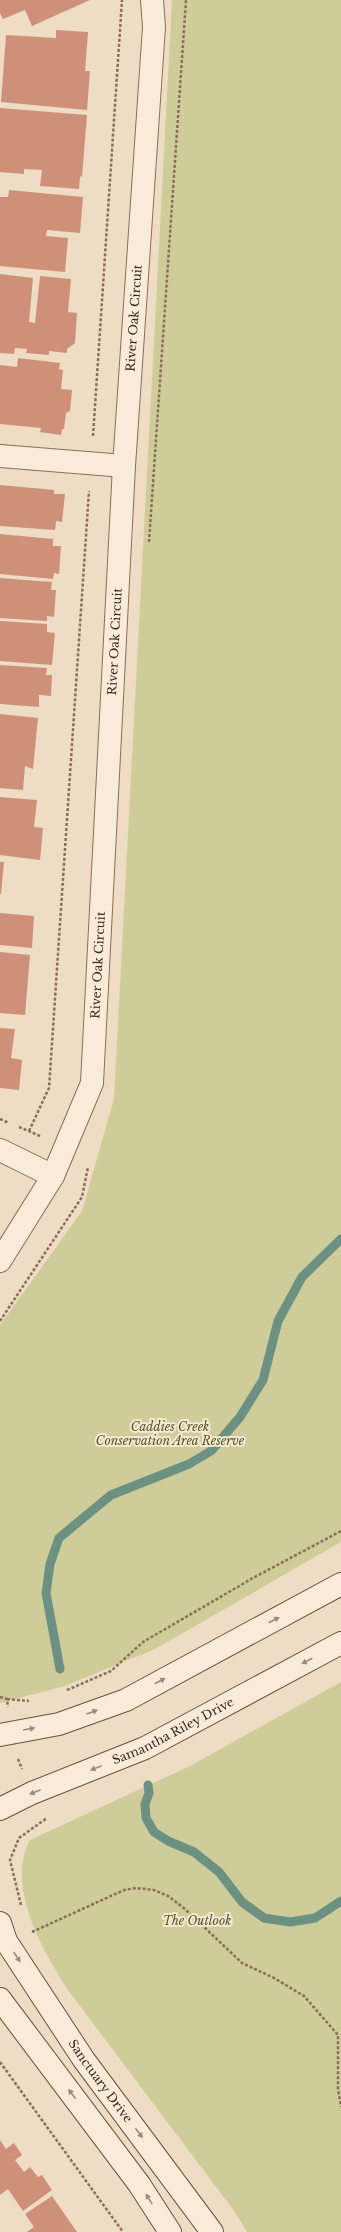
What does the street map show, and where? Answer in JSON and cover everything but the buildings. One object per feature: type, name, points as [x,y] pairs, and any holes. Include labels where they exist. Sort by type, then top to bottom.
[{"type":"street","name":"River Oak Circuit","points":[[0,1260],[53,1176],[92,1083],[124,466],[154,27],[152,0]]},
{"type":"street","points":[[0,456],[124,466]]},
{"type":"street","points":[[0,1150],[53,1176]]},
{"type":"street","points":[[0,1735],[59,1724],[126,1700],[341,1584]]},
{"type":"street","name":"Samantha Riley Drive","points":[[0,1809],[32,1793],[145,1748],[341,1643]]},
{"type":"street","name":"Sanctuary Drive","points":[[0,1923],[6,1941],[84,2060],[212,2232]]},
{"type":"street","points":[[0,1999],[139,2184],[170,2232]]},
{"type":"path","points":[[28,1131],[48,1088],[122,0]]},
{"type":"path","points":[[60,1693],[111,1671],[143,1642],[253,1578],[341,1530]]},
{"type":"path","points":[[21,1906],[10,1860],[18,1838],[48,1818],[71,1778]]},
{"type":"path","points":[[28,1934],[124,1890],[136,1888],[154,1890],[168,1896],[185,1909],[242,1962],[274,1978],[304,1996],[338,2035],[338,2088],[341,2107]]},
{"type":"path","points":[[338,2035],[341,2032]]},
{"type":"path","points":[[0,2062],[123,2232]]},
{"type":"green space","name":"Caddies Creek Conservation Area Reserve","points":[[172,0],[341,0],[341,1542],[155,1649],[65,1686],[0,1703],[0,1325],[82,1211],[114,1099]]},
{"type":"green space","name":"The Outlook","points":[[341,1682],[341,2232],[247,2232],[235,2212],[68,1990],[58,1974],[38,1938],[30,1918],[24,1897],[22,1877],[23,1858],[30,1840],[190,1766]]},
{"type":"waterway","points":[[60,1669],[46,1593],[50,1564],[59,1538],[111,1495],[189,1464],[211,1451],[240,1417],[263,1380],[278,1321],[302,1277],[341,1239]]},
{"type":"waterway","points":[[148,1785],[149,1793],[145,1804],[146,1818],[154,1832],[168,1841],[194,1852],[219,1872],[242,1902],[264,1918],[290,1922],[315,1918],[341,1901]]}]
